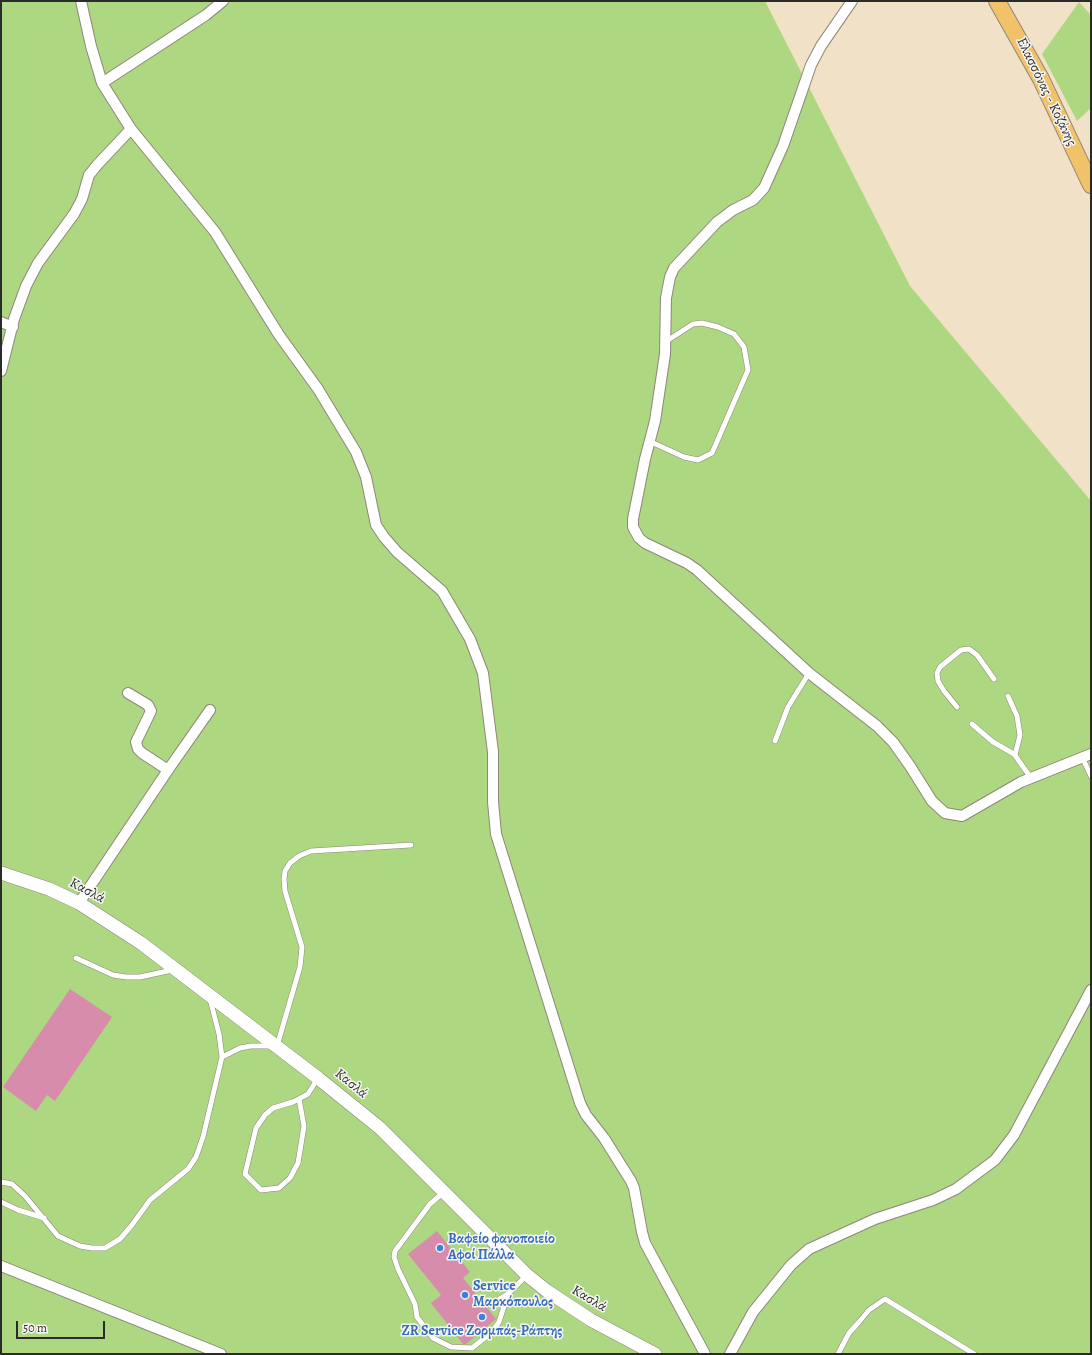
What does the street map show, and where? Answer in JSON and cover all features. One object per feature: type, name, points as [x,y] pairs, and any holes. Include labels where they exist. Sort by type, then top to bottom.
[{"type":"main road","name":"Ελασσόνας - Κοζάνης","points":[[997,1],[1041,79],[1091,185]]},
{"type":"street","points":[[81,1],[90,46],[102,83],[131,129],[215,232],[279,335],[318,389],[356,452],[366,477],[376,525],[384,538],[397,552],[442,591],[470,639],[483,673],[493,752],[493,802],[496,834],[580,1103],[586,1116],[604,1138],[631,1181],[646,1243],[705,1354]]},
{"type":"street","points":[[102,83],[206,15],[223,1]]},
{"type":"street","points":[[852,1],[821,46],[811,65],[783,146],[764,188],[753,200],[734,210],[717,222],[674,268],[667,287],[666,342],[655,421],[633,519],[633,527],[639,538],[645,543],[687,563],[698,570],[809,673],[877,726],[893,742],[932,801],[945,813],[962,816],[1031,778],[1086,756]]},
{"type":"street","points":[[1,371],[26,286],[38,263],[74,214],[82,199],[89,175],[131,129]]},
{"type":"street","points":[[1,322],[13,327]]},
{"type":"street","points":[[128,693],[148,705],[151,712],[136,742],[138,749],[168,770]]},
{"type":"street","points":[[79,903],[210,710]]},
{"type":"street","name":"Κασλά","points":[[1,873],[48,889],[79,903],[116,925],[277,1046],[380,1128],[445,1191],[527,1275],[567,1305],[655,1354]]},
{"type":"street","points":[[730,1354],[753,1312],[791,1265],[809,1249],[875,1219],[933,1200],[956,1189],[995,1160],[1014,1135],[1091,990]]},
{"type":"street","points":[[1,1266],[221,1354]]},
{"type":"lane","points":[[650,441],[684,457],[698,460],[712,453],[748,370],[744,347],[734,334],[718,326],[702,323],[694,324],[666,342]]},
{"type":"lane","points":[[957,707],[938,681],[937,673],[940,667],[961,650],[969,649],[977,655],[994,679]]},
{"type":"lane","points":[[775,741],[788,708],[809,673]]},
{"type":"lane","points":[[1008,696],[1017,716],[1020,736],[1015,755]]},
{"type":"lane","points":[[972,724],[982,734],[1015,755],[1031,778]]},
{"type":"lane","points":[[1086,756],[1091,776]]},
{"type":"lane","points":[[222,1057],[240,1048],[252,1046],[277,1046],[300,967],[302,947],[285,891],[285,871],[290,863],[299,856],[311,851],[411,845]]},
{"type":"lane","points":[[76,958],[113,975],[126,977],[140,977],[175,969]]},
{"type":"lane","points":[[1,1182],[12,1184],[25,1196],[45,1218],[58,1236],[80,1246],[92,1248],[105,1248],[120,1239],[150,1200],[188,1169],[196,1156],[203,1137],[222,1057],[219,1034],[208,994]]},
{"type":"lane","points":[[299,1099],[304,1126],[298,1163],[290,1178],[279,1188],[261,1190],[245,1174],[256,1128],[265,1115],[273,1108],[299,1099],[308,1094],[318,1078]]},
{"type":"lane","points":[[445,1191],[430,1204],[395,1251],[394,1257],[398,1269],[415,1304],[417,1317],[433,1338],[451,1347],[472,1348],[491,1333],[499,1322],[508,1294]]},
{"type":"lane","points":[[1,1202],[18,1210],[45,1218]]},
{"type":"lane","points":[[490,1305],[508,1294],[527,1275]]},
{"type":"lane","points":[[838,1354],[854,1328],[869,1310],[886,1299],[974,1354]]},
{"type":"green space","points":[[1,1],[765,1],[910,286],[1091,501],[1091,1354],[1,1354]]},
{"type":"green space","points":[[1079,2],[1091,15],[1091,108],[1077,121],[1042,54]]},
{"type":"building","points":[[70,989],[112,1017],[55,1101],[47,1095],[36,1111],[3,1087]]},
{"type":"building","points":[[437,1231],[470,1272],[463,1278],[496,1319],[466,1344],[463,1344],[431,1303],[441,1295],[408,1254]]},
{"type":"place","name":"Βαφείο φανοποιείο Αφοί Πάλλα","points":[[440,1248]]},
{"type":"place","name":"Service Μαρκόπουλος","points":[[465,1295]]},
{"type":"place","name":"ZR Service Ζορμπάς-Ράπτης","points":[[482,1317]]}]
